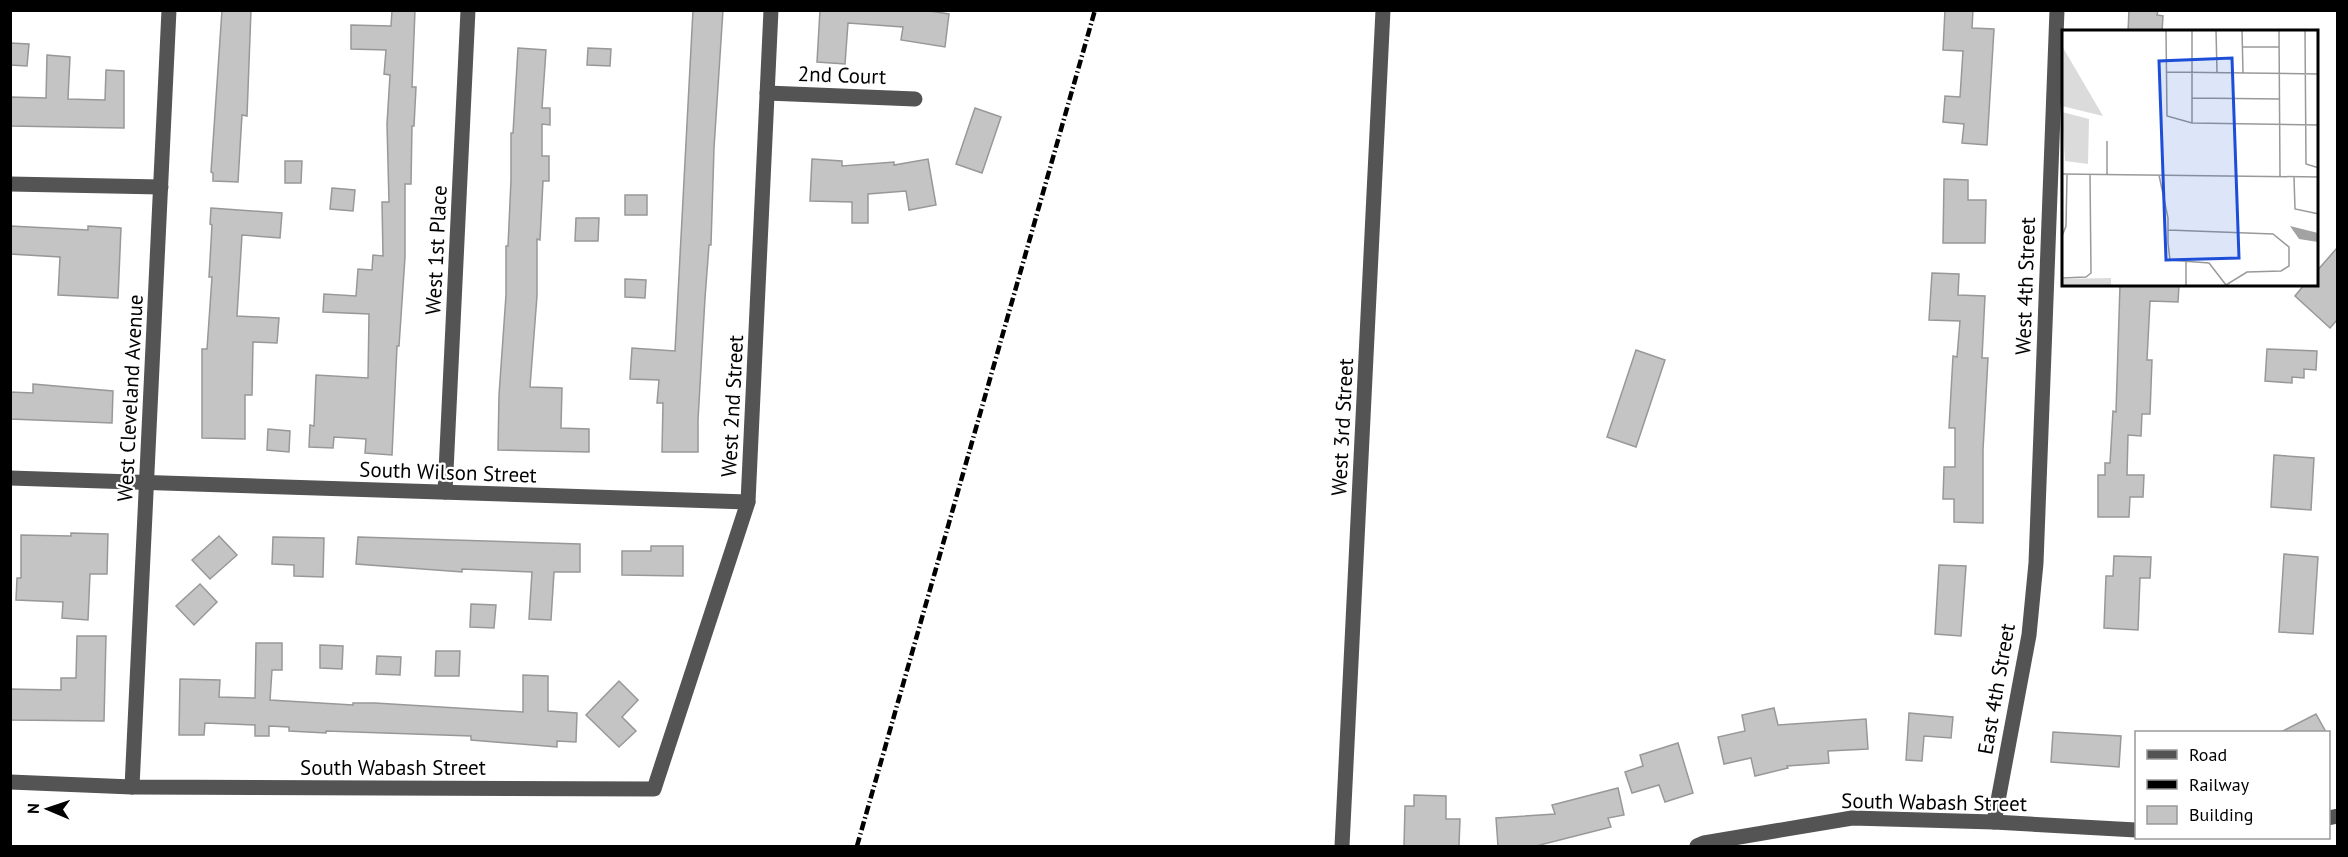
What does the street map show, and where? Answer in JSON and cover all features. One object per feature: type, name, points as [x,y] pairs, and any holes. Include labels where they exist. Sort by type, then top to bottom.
[{"type":"street","name":"West Cleveland Avenue","points":[[132,787],[169,10]]},
{"type":"street","name":"West 1st Place","points":[[445,492],[468,10]]},
{"type":"street","name":"West 2nd Street","points":[[654,789],[748,502],[771,10]]},
{"type":"street","name":"West 3rd Street","points":[[1342,846],[1383,10]]},
{"type":"street","name":"West 4th Street","points":[[2036,563],[2057,10]]},
{"type":"street","name":"2nd Court","points":[[767,93],[915,99]]},
{"type":"street","points":[[10,184],[161,187]]},
{"type":"street","name":"South Wilson Street","points":[[10,478],[748,502]]},
{"type":"street","name":"East 4th Street","points":[[1994,822],[2029,635],[2036,563]]},
{"type":"street","name":"South Wabash Street","points":[[10,782],[132,787],[654,789]]},
{"type":"street","name":"South Wabash Street","points":[[1697,846],[1852,818],[1994,822],[2135,830]]},
{"type":"building","points":[[222,10],[251,10],[247,116],[242,115],[238,182],[213,181],[211,172]]},
{"type":"building","points":[[392,10],[415,10],[412,87],[416,87],[414,126],[412,126],[411,184],[405,184],[405,257],[399,346],[397,346],[392,455],[365,453],[366,439],[334,437],[333,448],[309,447],[310,425],[314,426],[316,375],[368,378],[369,314],[323,312],[324,294],[356,296],[358,269],[372,270],[373,255],[383,256],[382,202],[389,202],[387,124],[390,75],[384,74],[386,50],[351,49],[351,25],[391,26]]},
{"type":"building","points":[[693,10],[723,10],[714,148],[711,245],[709,245],[705,298],[698,420],[698,452],[662,452],[663,403],[657,403],[659,380],[630,379],[632,348],[675,351]]},
{"type":"building","points":[[820,10],[923,10],[949,14],[945,47],[901,40],[903,27],[848,23],[845,64],[817,62]]},
{"type":"building","points":[[1945,10],[1973,10],[1972,28],[1994,29],[1987,145],[1962,143],[1964,124],[1943,122],[1945,96],[1960,97],[1963,51],[1943,50]]},
{"type":"building","points":[[2129,10],[2158,10],[2157,15],[2163,16],[2162,30],[2128,30]]},
{"type":"building","points":[[10,43],[29,44],[27,66],[10,65]]},
{"type":"building","points":[[518,48],[546,50],[542,108],[550,108],[550,125],[542,124],[542,156],[549,156],[549,181],[543,181],[540,240],[537,239],[537,296],[530,387],[562,388],[561,428],[589,429],[589,452],[498,450],[499,395],[506,295],[506,246],[508,246],[511,180],[511,133],[513,133]]},
{"type":"building","points":[[588,48],[611,49],[610,66],[587,65]]},
{"type":"building","points":[[47,55],[70,57],[68,99],[105,100],[106,70],[124,71],[124,128],[10,126],[10,97],[46,98]]},
{"type":"building","points":[[975,108],[1001,117],[982,173],[956,164]]},
{"type":"building","points":[[812,159],[842,161],[842,166],[894,162],[894,165],[928,159],[936,205],[909,210],[906,191],[868,194],[868,223],[852,223],[852,202],[810,201]]},
{"type":"building","points":[[285,161],[302,161],[301,183],[285,183]]},
{"type":"building","points":[[1944,179],[1968,180],[1968,200],[1986,200],[1985,243],[1943,243]]},
{"type":"building","points":[[332,188],[355,190],[353,211],[330,209]]},
{"type":"building","points":[[625,195],[647,195],[647,215],[625,215]]},
{"type":"building","points":[[211,208],[282,213],[280,238],[242,235],[237,316],[279,318],[277,343],[253,342],[252,395],[245,395],[245,439],[202,438],[202,349],[207,349],[212,277],[209,277]]},
{"type":"building","points":[[576,218],[599,218],[598,241],[575,241]]},
{"type":"building","points":[[10,226],[88,230],[88,226],[121,228],[118,298],[58,295],[60,257],[10,254]]},
{"type":"building","points":[[2337,248],[2337,320],[2330,328],[2295,296],[2303,286],[2318,286],[2318,270]]},
{"type":"building","points":[[1932,273],[1959,274],[1958,295],[1985,296],[1982,358],[1988,358],[1983,450],[1983,523],[1954,522],[1954,499],[1943,499],[1944,467],[1955,467],[1955,428],[1949,428],[1953,356],[1957,357],[1960,321],[1929,320]]},
{"type":"building","points":[[625,279],[646,280],[645,298],[625,297]]},
{"type":"building","points":[[2120,286],[2179,286],[2178,302],[2150,301],[2147,360],[2152,360],[2150,414],[2142,414],[2141,436],[2128,435],[2127,475],[2144,475],[2143,497],[2130,497],[2129,517],[2098,517],[2098,475],[2105,475],[2105,463],[2110,463],[2113,411],[2116,412]]},
{"type":"building","points":[[2267,349],[2317,351],[2316,370],[2304,369],[2304,378],[2292,377],[2292,383],[2265,381]]},
{"type":"building","points":[[1636,350],[1665,360],[1636,447],[1607,437]]},
{"type":"building","points":[[33,384],[113,391],[112,423],[10,419],[10,392],[33,393]]},
{"type":"building","points":[[268,429],[290,431],[289,452],[267,450]]},
{"type":"building","points":[[2274,455],[2314,458],[2311,510],[2271,507]]},
{"type":"building","points":[[71,533],[108,534],[107,574],[90,574],[88,620],[62,618],[63,602],[16,600],[17,578],[21,578],[21,535],[71,536]]},
{"type":"building","points":[[219,536],[237,555],[210,579],[192,560]]},
{"type":"building","points":[[273,537],[324,538],[323,577],[294,576],[294,565],[272,564]]},
{"type":"building","points":[[358,537],[580,544],[580,572],[554,572],[551,620],[529,619],[532,572],[462,569],[462,572],[356,564]]},
{"type":"building","points":[[651,546],[683,546],[683,576],[622,575],[622,551],[651,551]]},
{"type":"building","points":[[2284,554],[2318,557],[2313,634],[2279,632]]},
{"type":"building","points":[[2114,556],[2151,557],[2150,578],[2140,578],[2138,630],[2104,628],[2106,576],[2113,576]]},
{"type":"building","points":[[1939,565],[1966,566],[1961,636],[1935,634]]},
{"type":"building","points":[[200,584],[217,602],[194,625],[176,606]]},
{"type":"building","points":[[471,604],[496,605],[494,628],[470,627]]},
{"type":"building","points":[[77,636],[106,636],[104,721],[10,720],[10,689],[61,690],[61,678],[76,678]]},
{"type":"building","points":[[256,643],[282,643],[282,670],[272,670],[270,700],[353,705],[353,703],[375,703],[523,712],[523,675],[548,676],[548,711],[577,713],[576,742],[557,741],[557,747],[471,740],[471,736],[326,731],[326,733],[289,731],[289,727],[269,726],[269,736],[255,736],[255,725],[205,723],[204,735],[179,735],[180,679],[220,680],[219,697],[255,698]]},
{"type":"building","points":[[320,645],[343,646],[342,669],[320,668]]},
{"type":"building","points":[[436,651],[460,651],[459,676],[435,676]]},
{"type":"building","points":[[377,656],[401,657],[400,675],[376,674]]},
{"type":"building","points":[[619,681],[638,700],[622,717],[636,731],[619,747],[586,715]]},
{"type":"building","points":[[1774,708],[1778,725],[1866,719],[1868,749],[1828,751],[1829,763],[1787,766],[1788,768],[1755,776],[1751,758],[1724,764],[1718,737],[1745,731],[1742,715]]},
{"type":"building","points":[[1909,713],[1953,717],[1951,738],[1924,736],[1922,761],[1906,760]]},
{"type":"building","points":[[2316,714],[2325,731],[2283,731]]},
{"type":"building","points":[[2053,732],[2121,736],[2119,767],[2051,762]]},
{"type":"building","points":[[1678,743],[1693,793],[1665,802],[1659,785],[1632,793],[1625,772],[1643,766],[1640,755]]},
{"type":"building","points":[[1618,788],[1624,815],[1608,818],[1611,827],[1536,846],[1498,846],[1496,818],[1555,814],[1552,805]]},
{"type":"building","points":[[1414,795],[1446,796],[1446,819],[1460,819],[1459,846],[1404,846],[1405,806],[1414,806]]},
{"type":"railway","points":[[857,846],[1095,10]]}]
